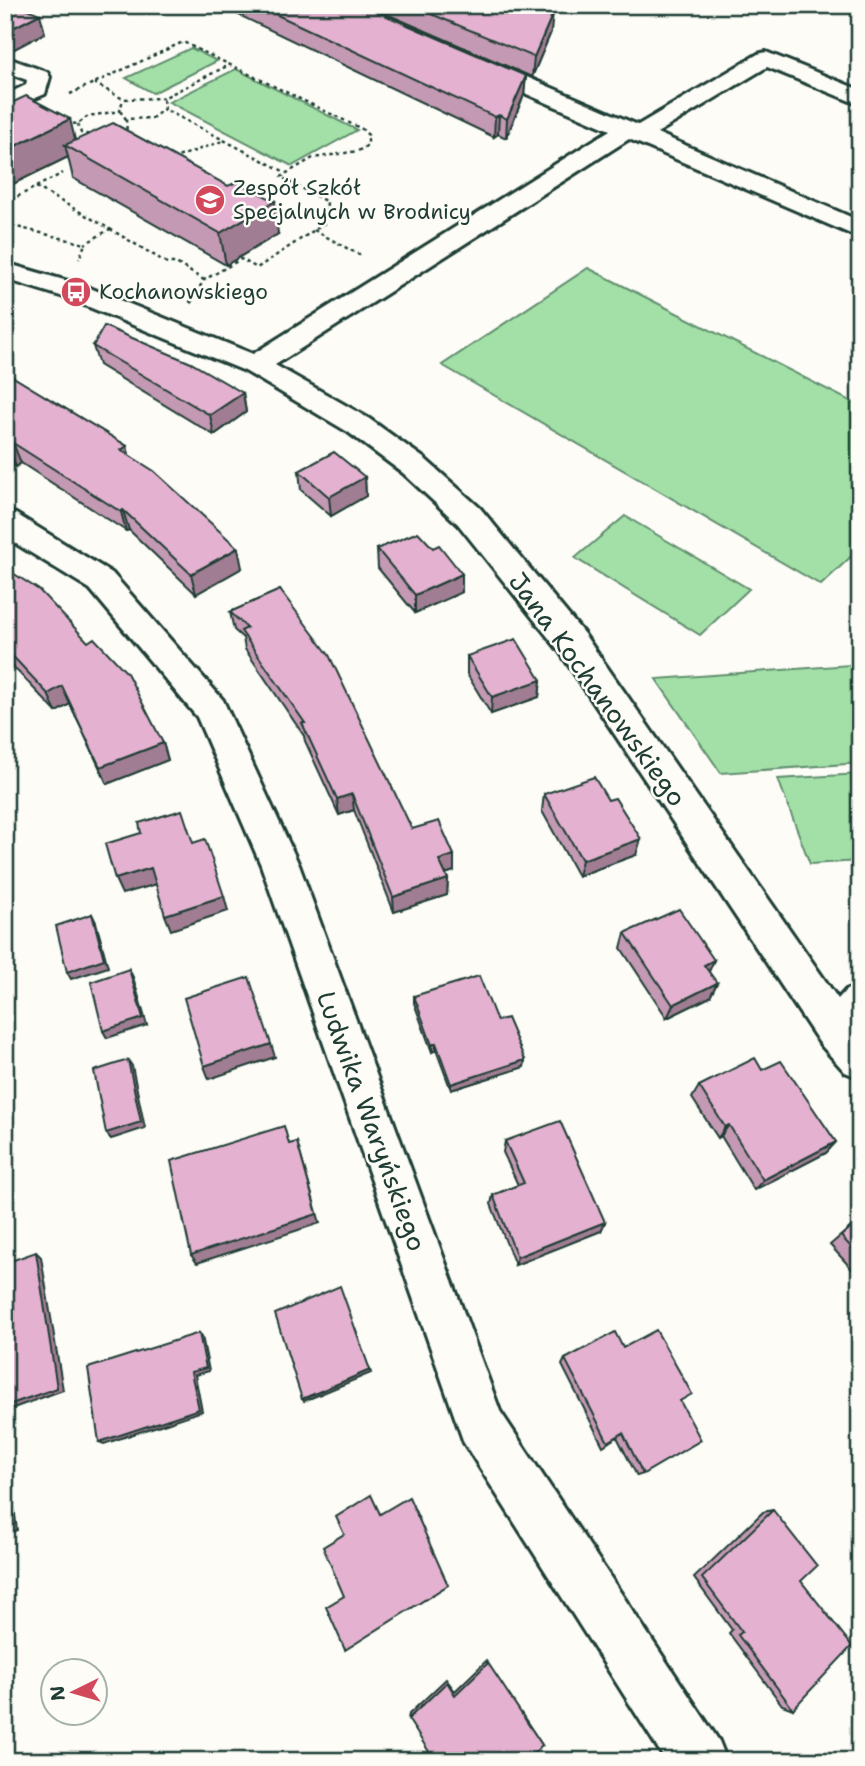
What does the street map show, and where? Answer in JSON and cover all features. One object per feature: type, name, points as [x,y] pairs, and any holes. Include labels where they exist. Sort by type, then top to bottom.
[{"type":"street","points":[[453,53],[860,230]]},
{"type":"street","points":[[255,365],[634,132],[766,59],[860,98]]},
{"type":"street","points":[[5,64],[38,77],[37,89],[5,104]]},
{"type":"street","name":"Jana Kochanowskiego","points":[[5,271],[76,292],[255,365],[358,425],[414,466],[469,516],[572,643],[852,1030]]},
{"type":"street","name":"Ludwika Waryńskiego","points":[[5,522],[101,581],[211,710],[280,864],[481,1426],[699,1761]]},
{"type":"path","points":[[70,94],[183,42],[362,129],[368,135],[368,145],[358,151],[325,154],[281,177],[327,202],[325,223],[257,268],[242,259],[204,280],[185,310]]},
{"type":"path","points":[[94,83],[123,99],[163,98],[230,65]]},
{"type":"path","points":[[163,98],[163,110]]},
{"type":"path","points":[[123,99],[120,111],[125,118],[129,145]]},
{"type":"path","points":[[163,110],[288,173]]},
{"type":"path","points":[[125,118],[152,118],[163,110]]},
{"type":"path","points":[[56,123],[78,124],[88,116],[120,111]]},
{"type":"path","points":[[78,124],[81,133],[93,136]]},
{"type":"path","points":[[161,158],[172,159],[224,141]]},
{"type":"path","points":[[5,203],[64,173]]},
{"type":"path","points":[[36,187],[167,263],[176,263],[204,280]]},
{"type":"path","points":[[85,244],[110,229]]},
{"type":"path","points":[[314,230],[373,263]]},
{"type":"green space","points":[[191,48],[217,61],[153,93],[126,78]]},
{"type":"green space","points":[[236,69],[357,130],[292,166],[169,102]]},
{"type":"green space","points":[[588,268],[860,406],[860,548],[821,585],[442,365]]},
{"type":"green space","points":[[625,516],[749,589],[700,635],[575,558]]},
{"type":"green space","points":[[850,665],[860,691],[860,763],[721,773],[656,679]]},
{"type":"green space","points":[[860,774],[860,861],[810,864],[778,779]]},
{"type":"building","points":[[5,5],[17,5],[40,14],[5,32]]},
{"type":"building","points":[[256,5],[361,5],[526,76],[507,119],[499,115],[495,117]]},
{"type":"building","points":[[410,5],[532,5],[553,13],[534,57]]},
{"type":"building","points":[[26,96],[70,119],[5,151],[5,106]]},
{"type":"building","points":[[113,123],[228,186],[237,182],[275,201],[220,233],[65,145]]},
{"type":"building","points":[[104,326],[191,363],[243,393],[210,415],[93,346]]},
{"type":"building","points":[[5,372],[127,446],[121,450],[154,471],[238,548],[191,574],[123,510],[121,512],[13,443],[9,447],[5,445]]},
{"type":"building","points":[[334,452],[365,477],[329,497],[299,471]]},
{"type":"building","points":[[418,532],[433,548],[439,545],[462,574],[415,595],[377,549]]},
{"type":"building","points":[[5,568],[39,590],[88,642],[94,638],[127,673],[163,743],[100,767],[62,686],[48,694],[5,648]]},
{"type":"building","points":[[280,590],[329,655],[412,829],[439,821],[454,855],[439,860],[448,879],[393,897],[352,794],[337,799],[302,723],[305,723],[241,631],[247,628],[230,612]]},
{"type":"building","points":[[516,639],[541,680],[492,697],[467,656]]},
{"type":"building","points":[[594,777],[608,800],[615,798],[641,839],[582,860],[544,794]]},
{"type":"building","points":[[182,810],[193,843],[205,839],[224,896],[165,915],[151,868],[115,879],[105,844],[141,833],[139,823]]},
{"type":"building","points":[[679,909],[714,960],[704,965],[717,983],[673,1005],[625,933]]},
{"type":"building","points":[[92,914],[104,959],[67,972],[56,926]]},
{"type":"building","points":[[129,969],[143,1018],[103,1031],[91,982]]},
{"type":"building","points":[[479,976],[497,1021],[507,1018],[525,1060],[451,1084],[436,1043],[432,1045],[414,996]]},
{"type":"building","points":[[249,977],[271,1044],[204,1066],[184,998]]},
{"type":"building","points":[[755,1058],[762,1070],[781,1061],[836,1142],[763,1180],[729,1125],[725,1127],[699,1086]]},
{"type":"building","points":[[128,1060],[141,1122],[106,1133],[94,1071]]},
{"type":"building","points":[[560,1121],[605,1222],[517,1257],[493,1195],[524,1183],[505,1141]]},
{"type":"building","points":[[284,1126],[289,1144],[297,1142],[317,1214],[191,1255],[171,1161]]},
{"type":"building","points":[[860,1220],[860,1257],[841,1236]]},
{"type":"building","points":[[36,1252],[57,1388],[5,1406],[5,1263]]},
{"type":"building","points":[[340,1286],[370,1370],[302,1399],[275,1314]]},
{"type":"building","points":[[656,1330],[692,1394],[680,1401],[701,1440],[643,1474],[623,1433],[608,1442],[565,1359],[615,1332],[623,1348]]},
{"type":"building","points":[[199,1333],[206,1368],[191,1372],[199,1409],[99,1442],[88,1368]]},
{"type":"building","points":[[5,1491],[10,1529],[5,1531]]},
{"type":"building","points":[[371,1495],[380,1514],[409,1497],[448,1585],[345,1650],[326,1607],[344,1596],[323,1547],[344,1534],[336,1517]]},
{"type":"building","points":[[773,1510],[817,1566],[801,1581],[852,1646],[793,1709],[738,1635],[742,1632],[702,1578]]},
{"type":"building","points":[[488,1663],[542,1745],[527,1761],[435,1761],[408,1719],[447,1682],[455,1695]]},
{"type":"place","name":"Zespół Szkół Specjalnych w Brodnicy","points":[[210,200]]},
{"type":"place","name":"Kochanowskiego","points":[[76,292]]}]
